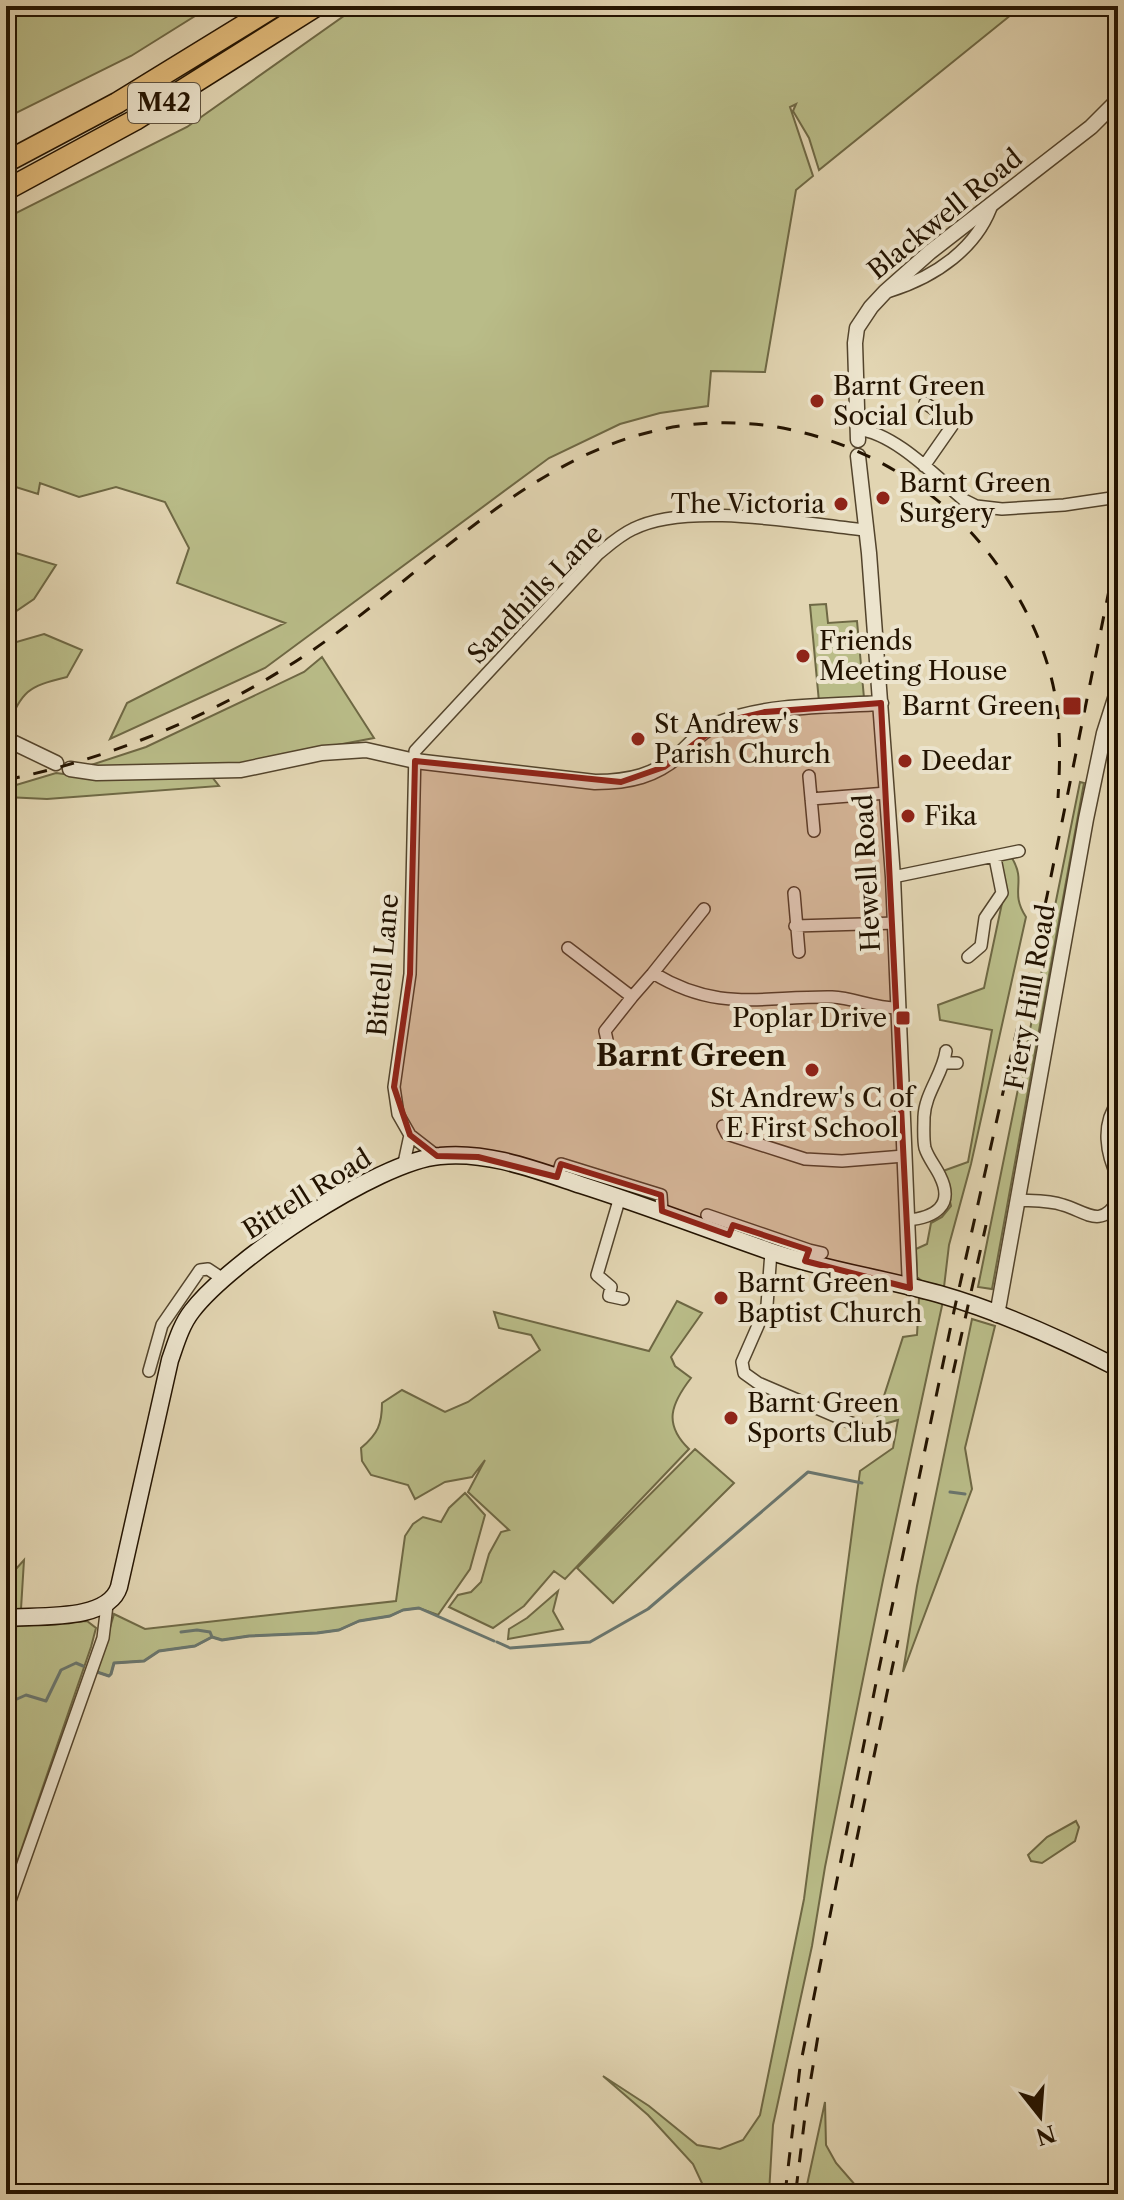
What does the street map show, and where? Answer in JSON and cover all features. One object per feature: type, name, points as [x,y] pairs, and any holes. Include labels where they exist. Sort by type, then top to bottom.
[{"type":"highway","name":"M42","points":[[6,162],[117,103],[275,6]]},
{"type":"highway","name":"M42","points":[[6,190],[135,120],[278,33],[316,6]]},
{"type":"main road","name":"Bittell Road","points":[[107,1605],[119,1587],[170,1360],[190,1313],[223,1279],[329,1203],[404,1163],[437,1156],[478,1157],[557,1177],[731,1230],[771,1252],[807,1255],[910,1288],[940,1294],[1082,1349],[1118,1368]]},
{"type":"main road","points":[[6,1618],[88,1612],[107,1605]]},
{"type":"street","name":"Blackwell Road","points":[[858,435],[854,368],[857,328],[871,307],[930,252],[1091,127],[1118,100]]},
{"type":"street","points":[[924,466],[954,423],[925,403]]},
{"type":"street","points":[[858,435],[869,430],[890,441],[964,500],[983,507],[1064,505],[1116,496]]},
{"type":"street","name":"Hewell Road","points":[[858,456],[881,703],[896,923],[910,1288]]},
{"type":"street","name":"Sandhills Lane","points":[[415,761],[415,751],[598,554],[634,528],[687,515],[716,515],[865,530]]},
{"type":"street","name":"Fiery Hill Road","points":[[997,1315],[1086,819],[1113,724],[1118,689]]},
{"type":"street","points":[[6,739],[63,766],[97,773],[241,770],[347,750],[366,750],[415,761],[595,782],[621,782],[664,767],[706,729],[723,722],[765,712],[881,703]]},
{"type":"street","name":"Bittell Lane","points":[[410,1135],[398,1114],[394,1078],[410,974],[415,761]]},
{"type":"street","points":[[809,776],[814,831]]},
{"type":"street","points":[[811,799],[887,793]]},
{"type":"street","points":[[893,877],[1019,851]]},
{"type":"street","points":[[968,957],[981,946],[985,918],[1002,893],[995,858]]},
{"type":"street","points":[[794,893],[799,952]]},
{"type":"street","points":[[607,1040],[605,1031],[704,909]]},
{"type":"street","points":[[795,926],[896,923]]},
{"type":"street","points":[[568,948],[632,997]]},
{"type":"street","points":[[653,973],[700,996],[727,1000],[834,997],[877,1008],[898,1008]]},
{"type":"street","points":[[907,1220],[930,1217],[944,1199],[942,1181],[925,1146],[924,1118],[926,1107],[949,1059]]},
{"type":"street","points":[[1118,1102],[1110,1112],[1107,1133],[1109,1155],[1118,1178]]},
{"type":"street","points":[[723,1126],[727,1134],[805,1159],[842,1161],[904,1156]]},
{"type":"street","points":[[404,1163],[410,1135],[437,1156]]},
{"type":"street","points":[[557,1177],[561,1164],[661,1195],[662,1211]]},
{"type":"street","points":[[620,1197],[597,1275],[611,1287],[609,1296],[623,1299]]},
{"type":"street","points":[[1017,1200],[1066,1205],[1082,1215],[1101,1217],[1113,1209],[1118,1200]]},
{"type":"street","points":[[707,1215],[731,1230],[807,1255],[822,1253]]},
{"type":"street","points":[[771,1252],[767,1305],[742,1362],[744,1373],[758,1383],[856,1425]]},
{"type":"street","points":[[149,1371],[162,1325],[200,1270],[208,1269],[223,1279]]},
{"type":"street","points":[[6,1912],[103,1638],[107,1605]]},
{"type":"highlighted area","points":[[881,703],[910,1288],[805,1261],[809,1250],[733,1225],[729,1235],[662,1211],[661,1195],[561,1164],[557,1177],[478,1157],[437,1156],[410,1135],[394,1087],[410,974],[415,761],[621,782],[664,767],[723,722],[765,712]]},
{"type":"green space","points":[[6,6],[211,6],[131,56],[6,118]]},
{"type":"green space","points":[[358,6],[1022,6],[819,170],[809,138],[793,111],[796,104],[790,107],[813,176],[796,190],[765,372],[711,371],[708,406],[660,413],[620,424],[549,458],[265,668],[110,739],[127,703],[285,623],[177,583],[189,548],[165,502],[116,487],[79,497],[40,483],[38,494],[6,484],[6,218],[187,127]]},
{"type":"green space","points":[[6,550],[56,565],[34,599],[6,618]]},
{"type":"green space","points":[[826,604],[828,623],[857,621],[864,698],[819,702],[810,605]]},
{"type":"green space","points":[[44,634],[82,650],[67,677],[34,688],[22,698],[6,728],[6,645]]},
{"type":"green space","points":[[322,657],[374,738],[232,765],[92,769],[91,765],[146,747],[304,672]]},
{"type":"green space","points":[[56,773],[79,776],[212,777],[219,786],[47,799],[6,797],[6,788]]},
{"type":"green space","points":[[1080,782],[1084,783],[992,1289],[978,1287]]},
{"type":"green space","points":[[1012,858],[1018,874],[1019,900],[1026,917],[971,1164],[949,1245],[944,1287],[924,1283],[917,1277],[916,1249],[927,1244],[931,1223],[942,1217],[951,1206],[943,1171],[968,1162],[992,1030],[940,1020],[938,1005],[984,988],[1005,889],[999,860]]},
{"type":"green space","points":[[919,1298],[943,1301],[773,2125],[769,2194],[707,2194],[693,2164],[648,2115],[603,2076],[649,2106],[697,2145],[720,2149],[743,2140],[760,2115],[804,1899],[860,1471],[893,1448],[898,1420],[874,1427],[903,1337],[917,1335]]},
{"type":"green space","points":[[677,1301],[702,1313],[671,1357],[675,1366],[691,1378],[673,1414],[676,1431],[689,1449],[565,1579],[554,1571],[524,1606],[493,1628],[449,1607],[458,1595],[471,1592],[481,1582],[489,1554],[501,1532],[509,1530],[468,1492],[485,1460],[472,1477],[445,1482],[415,1499],[408,1485],[371,1475],[362,1461],[361,1448],[378,1428],[382,1403],[402,1390],[445,1412],[468,1402],[540,1350],[531,1335],[499,1328],[494,1312],[649,1351]]},
{"type":"green space","points":[[972,1319],[995,1326],[965,1448],[972,1489],[903,1672],[917,1586]]},
{"type":"green space","points":[[695,1449],[734,1483],[613,1603],[577,1568]]},
{"type":"green space","points":[[465,1493],[485,1515],[470,1569],[438,1615],[419,1608],[359,1621],[339,1630],[222,1640],[212,1637],[195,1646],[159,1651],[144,1661],[114,1663],[109,1676],[97,1672],[114,1614],[145,1629],[396,1601],[405,1536],[413,1524],[423,1517],[441,1522],[449,1508]]},
{"type":"green space","points":[[24,1560],[21,1609],[6,1610],[6,1580]]},
{"type":"green space","points":[[558,1591],[553,1611],[563,1629],[508,1639],[509,1629]]},
{"type":"green space","points":[[87,1621],[96,1628],[91,1647],[6,1894],[6,1627]]},
{"type":"green space","points":[[1076,1821],[1079,1827],[1075,1841],[1042,1863],[1031,1861],[1028,1855],[1047,1837]]},
{"type":"green space","points":[[825,2102],[826,2145],[836,2163],[863,2194],[805,2194]]},
{"type":"waterway","points":[[497,1642],[510,1648],[590,1642],[648,1609],[808,1472],[862,1483]]},
{"type":"waterway","points":[[950,1492],[965,1494]]},
{"type":"waterway","points":[[97,1672],[109,1676],[114,1663],[144,1661],[159,1651],[195,1646],[212,1637],[222,1640],[339,1630],[359,1621],[419,1608],[494,1641]]},
{"type":"waterway","points":[[181,1632],[210,1632],[212,1637]]},
{"type":"waterway","points":[[6,1696],[17,1699],[26,1695],[46,1701],[61,1670],[76,1663],[83,1666]]},
{"type":"railway","points":[[6,780],[114,750],[217,706],[282,670],[341,630],[510,499],[569,463],[632,437],[701,424],[777,427],[845,446],[907,478],[964,525],[1015,592],[1040,642],[1049,668],[1060,746],[1058,798]]},
{"type":"railway","points":[[785,2194],[800,2067],[875,1688],[954,1311],[1047,896],[1118,546]]},
{"type":"railway","points":[[953,1373],[986,1225]]},
{"type":"railway","points":[[851,1867],[898,1640]]},
{"type":"railway","points":[[796,2190],[820,2024]]},
{"type":"place","name":"Barnt Green Social Club","points":[[817,401]]},
{"type":"place","name":"Barnt Green Surgery","points":[[883,498]]},
{"type":"place","name":"The Victoria","points":[[841,504]]},
{"type":"place","name":"Friends Meeting House","points":[[803,656]]},
{"type":"place","name":"Barnt Green","points":[[1072,706]]},
{"type":"place","name":"St Andrew's Parish Church","points":[[638,739]]},
{"type":"place","name":"Deedar","points":[[905,761]]},
{"type":"place","name":"Fika","points":[[908,816]]},
{"type":"place","name":"Poplar Drive","points":[[903,1018]]},
{"type":"place","name":"St Andrew's C of E First School","points":[[812,1070]]},
{"type":"place","name":"Barnt Green Baptist Church","points":[[721,1298]]},
{"type":"place","name":"Barnt Green Sports Club","points":[[731,1418]]},
{"type":"district","name":"Barnt Green","points":[[691,1056]]}]
